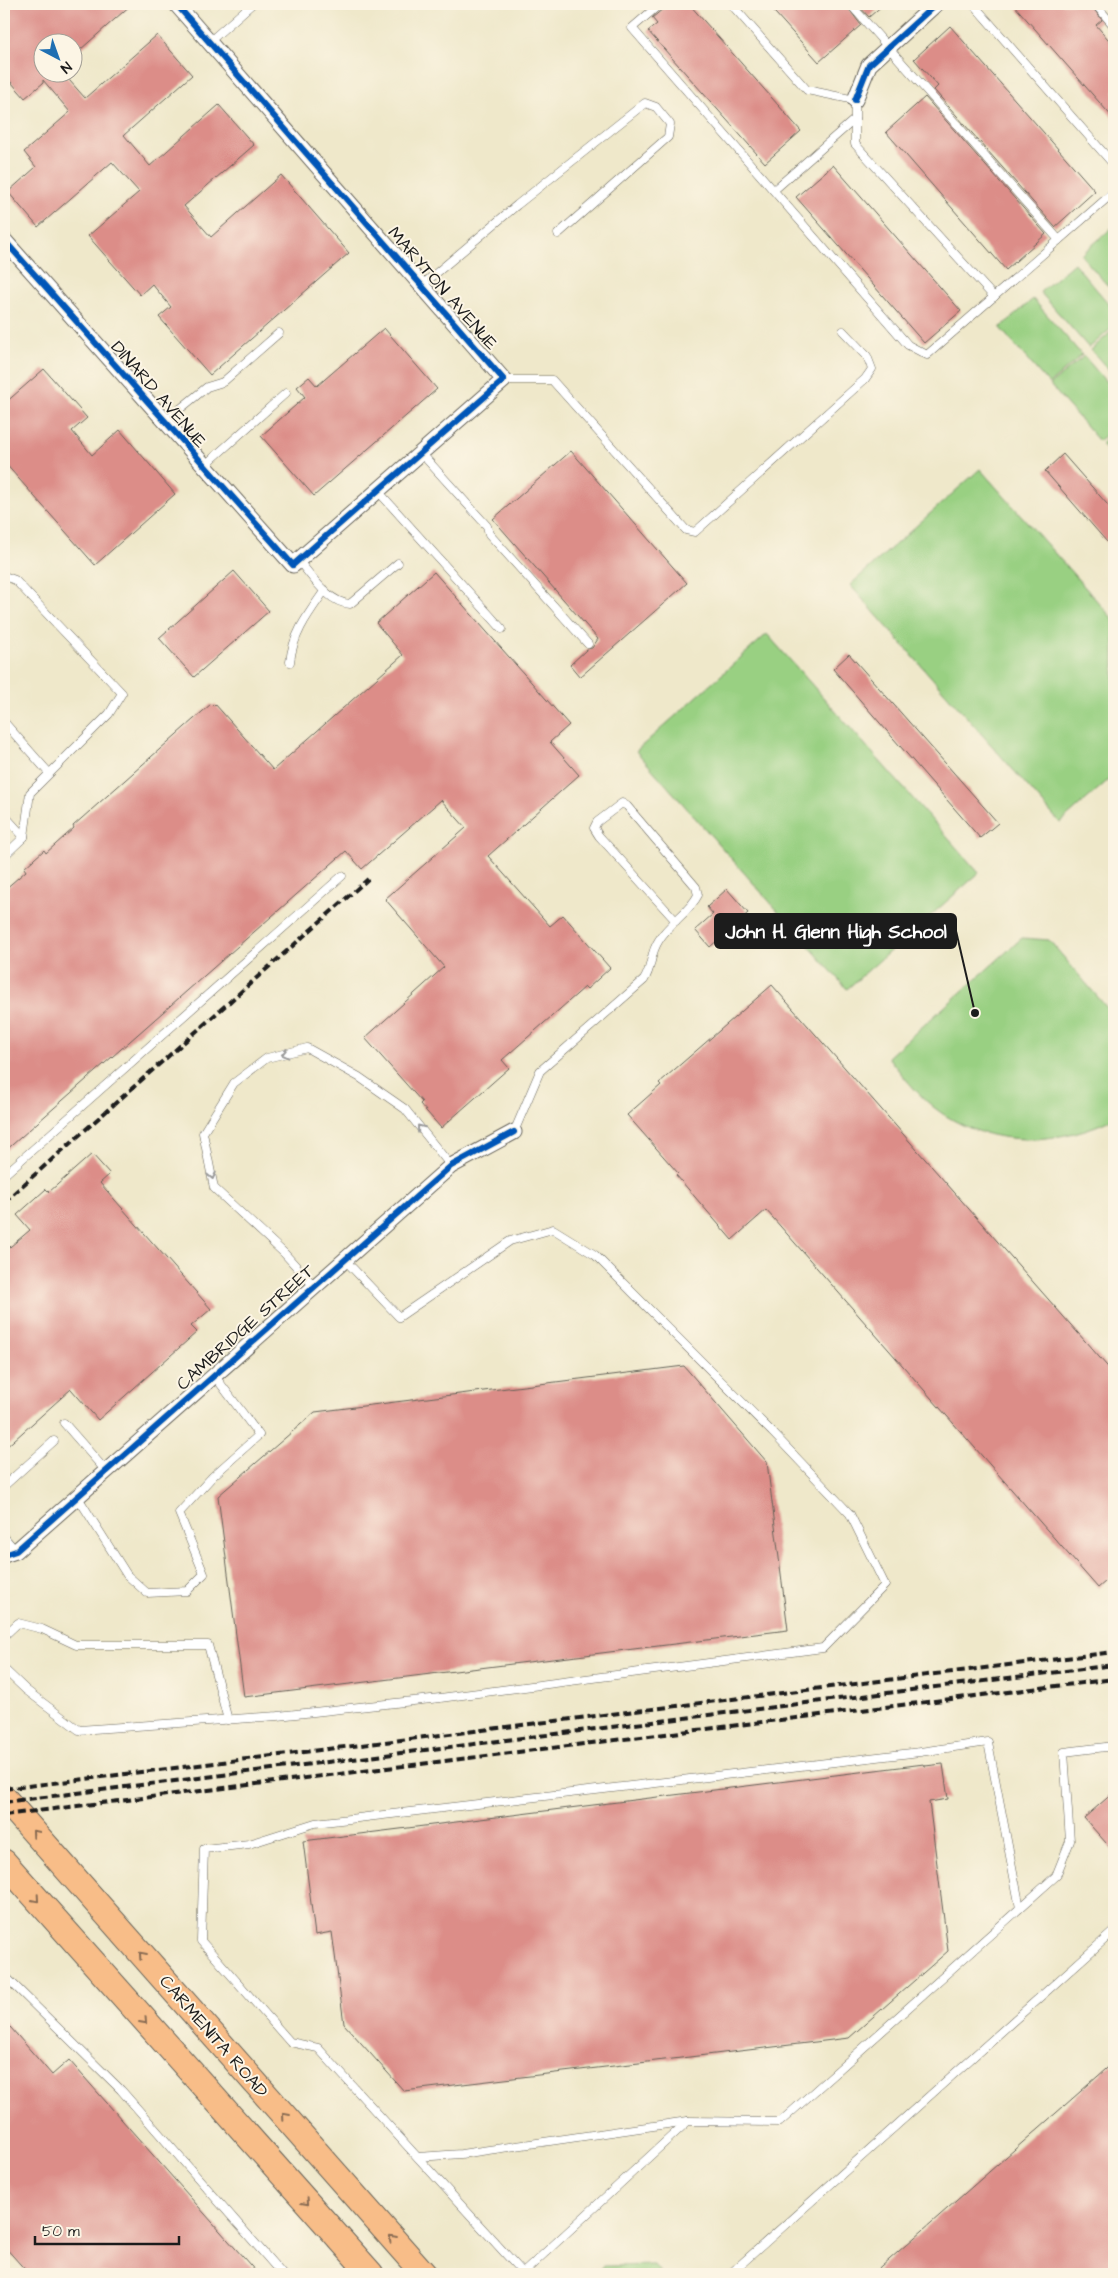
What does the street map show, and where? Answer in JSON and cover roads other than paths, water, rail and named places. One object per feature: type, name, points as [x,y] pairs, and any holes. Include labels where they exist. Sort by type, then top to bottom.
[{"type":"main road","name":"CARMENITA ROAD","points":[[4,1798],[424,2274]]},
{"type":"main road","points":[[4,1862],[370,2274]]},
{"type":"street","name":"MARYTON AVENUE","points":[[176,4],[504,380]]},
{"type":"street","points":[[854,100],[869,65],[936,4]]},
{"type":"street","name":"DINARD AVENUE","points":[[4,240],[203,467],[295,563]]},
{"type":"street","points":[[295,563],[504,380]]},
{"type":"street","name":"CAMBRIDGE STREET","points":[[10,1553],[106,1471],[451,1166],[514,1132]]},
{"type":"lane","points":[[209,42],[252,4]]},
{"type":"lane","points":[[660,4],[632,28],[908,346],[927,355],[1114,192]]},
{"type":"lane","points":[[731,4],[807,90],[854,100],[855,144],[994,296]]},
{"type":"lane","points":[[850,4],[1059,240]]},
{"type":"lane","points":[[973,4],[1114,165]]},
{"type":"lane","points":[[1095,4],[1114,26]]},
{"type":"lane","points":[[422,286],[517,205],[645,103],[656,107],[670,124],[668,137],[558,234]]},
{"type":"lane","points":[[774,190],[855,119]]},
{"type":"lane","points":[[504,380],[552,380],[686,530],[695,532],[865,379],[872,368],[867,356],[844,331]]},
{"type":"lane","points":[[164,422],[208,387],[223,382],[279,333]]},
{"type":"lane","points":[[203,467],[286,393]]},
{"type":"lane","points":[[421,453],[487,526],[489,534],[588,644]]},
{"type":"lane","points":[[378,491],[502,629]]},
{"type":"lane","points":[[295,563],[334,599],[343,604],[350,604],[398,563]]},
{"type":"lane","points":[[4,576],[15,580],[122,693],[109,714],[30,793],[24,837],[4,856]]},
{"type":"lane","points":[[290,662],[291,646],[301,626],[325,590]]},
{"type":"lane","points":[[4,722],[49,773]]},
{"type":"lane","points":[[514,1132],[540,1071],[644,980],[651,970],[651,953],[660,938],[694,903],[698,895],[696,887],[627,806],[622,803],[597,822],[594,828],[599,836],[676,921]]},
{"type":"lane","points":[[4,815],[24,837]]},
{"type":"lane","points":[[4,1175],[342,876]]},
{"type":"lane","points":[[314,1286],[284,1253],[214,1188],[203,1133],[234,1083],[267,1058],[307,1048],[360,1078],[405,1109],[451,1166]]},
{"type":"lane","points":[[4,1669],[26,1690],[79,1730],[278,1716],[440,1698],[823,1648],[886,1585],[850,1514],[772,1432],[595,1255],[553,1229],[510,1241],[400,1317],[344,1259]]},
{"type":"lane","points":[[77,1496],[127,1575],[148,1593],[187,1591],[204,1574],[179,1513],[213,1476],[259,1435],[214,1375]]},
{"type":"lane","points":[[64,1423],[106,1471]]},
{"type":"lane","points":[[4,1486],[54,1441]]},
{"type":"lane","points":[[4,1537],[10,1553]]},
{"type":"lane","points":[[4,1636],[18,1623],[42,1629],[76,1646],[208,1645],[228,1720]]},
{"type":"lane","points":[[688,2120],[522,2274],[318,2048],[290,2042],[200,1942],[204,1849],[249,1844],[315,1823],[920,1752],[988,1742],[1020,1908]]},
{"type":"lane","points":[[418,2157],[461,2154],[688,2120],[780,2122],[1056,1876],[1070,1841],[1064,1752],[1114,1746]]},
{"type":"lane","points":[[730,2274],[1114,1932]]},
{"type":"lane","points":[[4,1975],[121,2090],[282,2274]]},
{"type":"railway","points":[[4,1202],[368,879]]},
{"type":"railway","points":[[4,1789],[1114,1652]]},
{"type":"railway","points":[[4,1802],[1114,1665]]},
{"type":"railway","points":[[4,1815],[1114,1679]]},
{"type":"place","name":"John H. Glenn High School","points":[[975,1013]]}]
